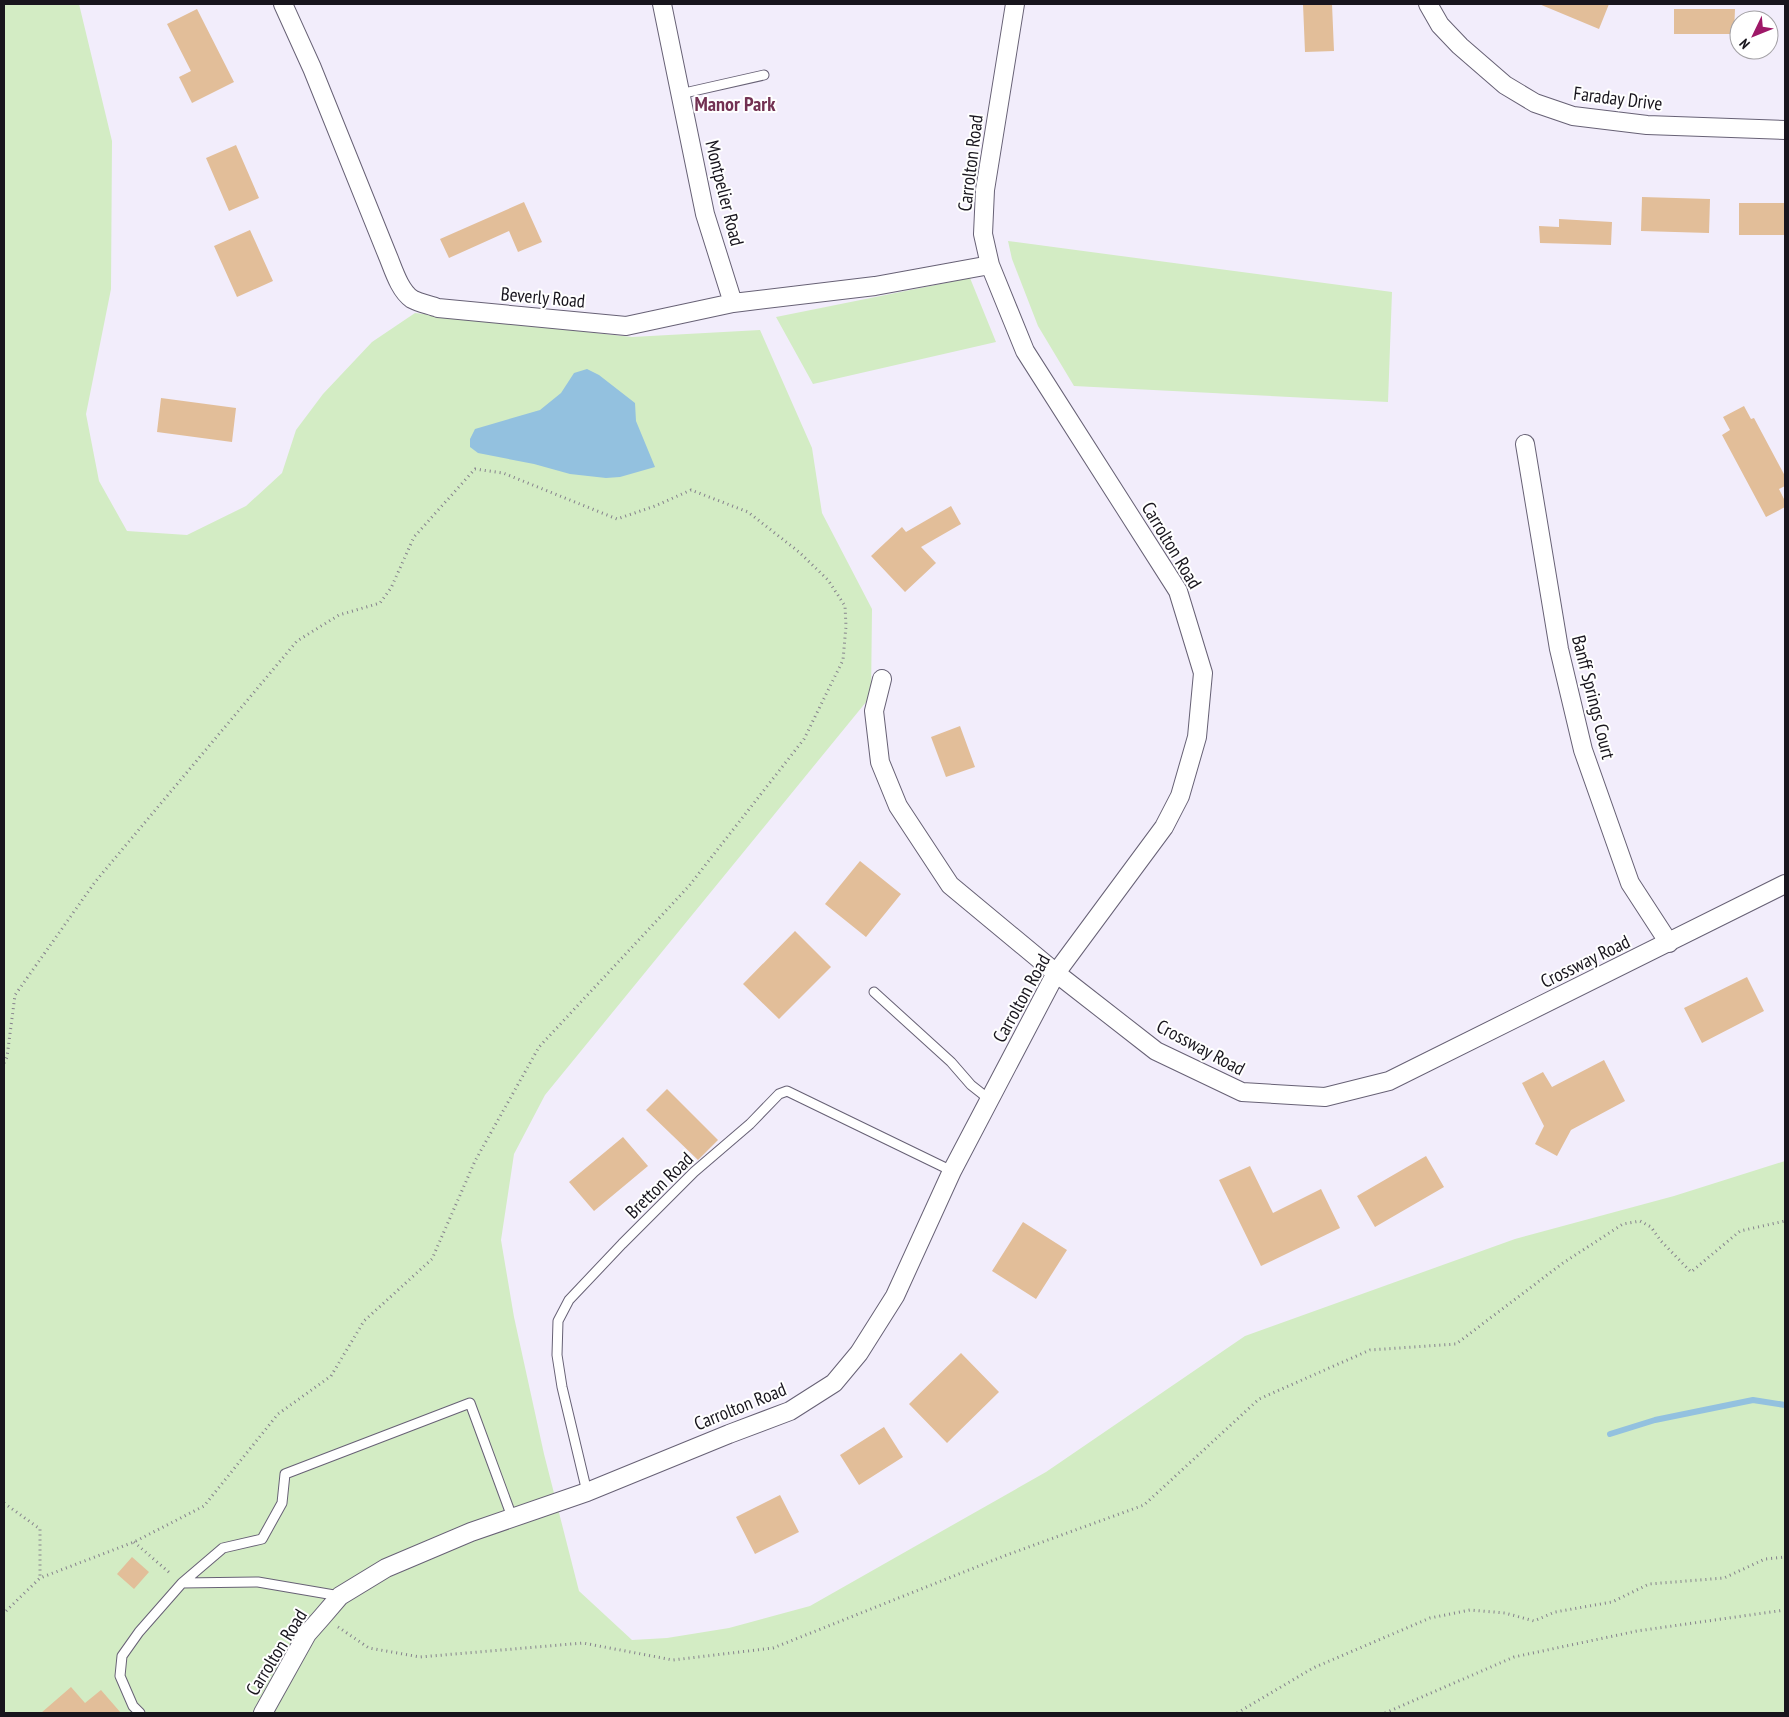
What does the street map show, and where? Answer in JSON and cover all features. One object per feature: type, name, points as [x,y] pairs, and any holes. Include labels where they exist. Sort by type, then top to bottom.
[{"type":"street","name":"Beverly Road","points":[[283,4],[312,68],[397,277],[406,293],[413,299],[438,308],[626,326],[733,304],[875,286],[990,265]]},
{"type":"street","name":"Montpelier Road","points":[[662,4],[705,214],[733,304]]},
{"type":"street","name":"Carrolton Road","points":[[263,1713],[307,1634],[322,1616],[340,1596],[386,1568],[471,1532],[587,1492],[790,1411],[834,1383],[859,1353],[895,1296],[952,1171],[1056,973],[1164,827],[1180,796],[1197,737],[1203,673],[1178,591],[1025,351],[990,265],[983,234],[985,190],[1015,4]]},
{"type":"street","name":"Faraday Drive","points":[[1428,4],[1440,25],[1460,46],[1505,85],[1535,103],[1573,116],[1647,125],[1785,130]]},
{"type":"street","name":"Banff Springs Court","points":[[1525,444],[1559,649],[1583,750],[1630,883],[1669,943]]},
{"type":"street","name":"Crossway Road","points":[[882,679],[874,712],[880,762],[898,806],[950,884],[1056,973],[1156,1051],[1242,1092],[1326,1097],[1389,1081],[1785,884]]},
{"type":"lane","points":[[680,94],[764,75]]},
{"type":"lane","points":[[874,992],[951,1062],[971,1085],[990,1100]]},
{"type":"lane","name":"Bretton Road","points":[[587,1492],[558,1363],[558,1321],[563,1309],[569,1300],[628,1237],[694,1172],[750,1124],[780,1094],[787,1091],[952,1171]]},
{"type":"lane","points":[[140,1713],[133,1706],[120,1676],[122,1656],[139,1632],[182,1583],[223,1548],[262,1538],[282,1503],[285,1474],[470,1403],[512,1517]]},
{"type":"lane","points":[[182,1583],[258,1582],[340,1596]]},
{"type":"path","points":[[4,1062],[7,1057],[15,995],[96,882],[297,641],[339,615],[380,603],[391,588],[414,537],[475,469],[503,474],[617,518],[655,506],[692,490],[748,512],[799,552],[828,580],[845,606],[846,626],[842,660],[804,739],[689,886],[539,1047],[475,1161],[432,1259],[364,1321],[331,1376],[278,1414],[204,1506],[134,1542],[40,1578],[4,1614]]},
{"type":"path","points":[[322,1616],[369,1648],[420,1657],[583,1643],[673,1660],[773,1648],[1004,1556],[1144,1505],[1259,1399],[1370,1350],[1456,1344],[1563,1263],[1623,1224],[1640,1221],[1650,1227],[1661,1241],[1692,1272],[1740,1231],[1785,1221]]},
{"type":"path","points":[[4,1502],[40,1529],[40,1578]]},
{"type":"path","points":[[134,1542],[182,1583]]},
{"type":"path","points":[[1238,1713],[1313,1668],[1430,1618],[1470,1610],[1504,1613],[1534,1621],[1554,1612],[1612,1602],[1649,1584],[1724,1578],[1765,1559],[1785,1557]]},
{"type":"path","points":[[1386,1713],[1514,1658],[1637,1631],[1785,1610]]},
{"type":"green space","points":[[4,4],[79,4],[112,141],[111,289],[86,414],[99,481],[127,531],[187,535],[246,506],[282,473],[296,430],[323,394],[372,342],[415,313],[632,337],[760,330],[812,448],[822,513],[872,609],[871,696],[545,1095],[514,1154],[501,1240],[514,1317],[544,1454],[579,1591],[632,1640],[667,1638],[729,1628],[810,1606],[1046,1472],[1245,1336],[1515,1239],[1674,1196],[1785,1161],[1785,1713],[4,1713]]},
{"type":"green space","points":[[1008,241],[1392,292],[1388,402],[1074,386],[1038,326],[1012,259]]},
{"type":"green space","points":[[970,278],[996,342],[813,384],[776,317]]},
{"type":"water","points":[[587,369],[599,375],[635,403],[636,421],[655,467],[620,477],[606,478],[570,474],[534,464],[478,453],[470,447],[470,439],[475,429],[540,410],[561,393],[574,373]]},
{"type":"building","points":[[1303,4],[1332,4],[1334,51],[1305,52]]},
{"type":"building","points":[[1539,4],[1609,4],[1599,29]]},
{"type":"building","points":[[197,9],[234,82],[192,103],[179,77],[191,71],[167,24]]},
{"type":"building","points":[[1674,9],[1735,9],[1729,10],[1729,34],[1674,34]]},
{"type":"building","points":[[236,145],[259,198],[229,211],[206,158]]},
{"type":"building","points":[[1642,197],[1710,199],[1709,233],[1641,231]]},
{"type":"building","points":[[524,202],[542,242],[518,252],[509,231],[449,258],[440,239]]},
{"type":"building","points":[[1739,203],[1785,203],[1785,235],[1739,235]]},
{"type":"building","points":[[1559,219],[1612,222],[1611,245],[1540,243],[1539,226],[1559,227]]},
{"type":"building","points":[[250,230],[273,281],[237,297],[214,246]]},
{"type":"building","points":[[161,398],[236,408],[232,442],[157,432]]},
{"type":"building","points":[[1744,406],[1751,419],[1754,418],[1785,476],[1785,486],[1779,489],[1785,501],[1785,507],[1766,517],[1722,435],[1730,430],[1723,417]]},
{"type":"building","points":[[951,506],[961,524],[921,547],[936,563],[905,592],[871,556],[902,527],[906,532]]},
{"type":"building","points":[[960,726],[975,767],[946,777],[931,737]]},
{"type":"building","points":[[860,861],[901,894],[866,937],[825,904]]},
{"type":"building","points":[[795,931],[831,967],[779,1019],[743,984]]},
{"type":"building","points":[[1747,977],[1764,1011],[1702,1043],[1684,1008]]},
{"type":"building","points":[[1604,1060],[1625,1101],[1571,1130],[1557,1156],[1535,1144],[1544,1126],[1522,1083],[1543,1072],[1552,1087]]},
{"type":"building","points":[[667,1089],[718,1140],[698,1160],[646,1110]]},
{"type":"building","points":[[623,1137],[648,1166],[594,1211],[569,1182]]},
{"type":"building","points":[[1426,1156],[1444,1187],[1375,1227],[1357,1196]]},
{"type":"building","points":[[1250,1166],[1273,1213],[1321,1189],[1340,1228],[1261,1266],[1219,1180]]},
{"type":"building","points":[[1023,1222],[1067,1250],[1036,1299],[992,1271]]},
{"type":"building","points":[[961,1353],[999,1392],[947,1443],[909,1404]]},
{"type":"building","points":[[884,1427],[903,1457],[859,1485],[840,1455]]},
{"type":"building","points":[[780,1495],[799,1532],[755,1554],[736,1517]]},
{"type":"building","points":[[132,1557],[149,1572],[134,1589],[117,1574]]},
{"type":"building","points":[[71,1687],[85,1703],[101,1690],[121,1713],[41,1713]]},
{"type":"waterway","points":[[1610,1434],[1655,1420],[1753,1400],[1785,1405]]},
{"type":"district","name":"Manor Park","points":[[735,104]]}]
